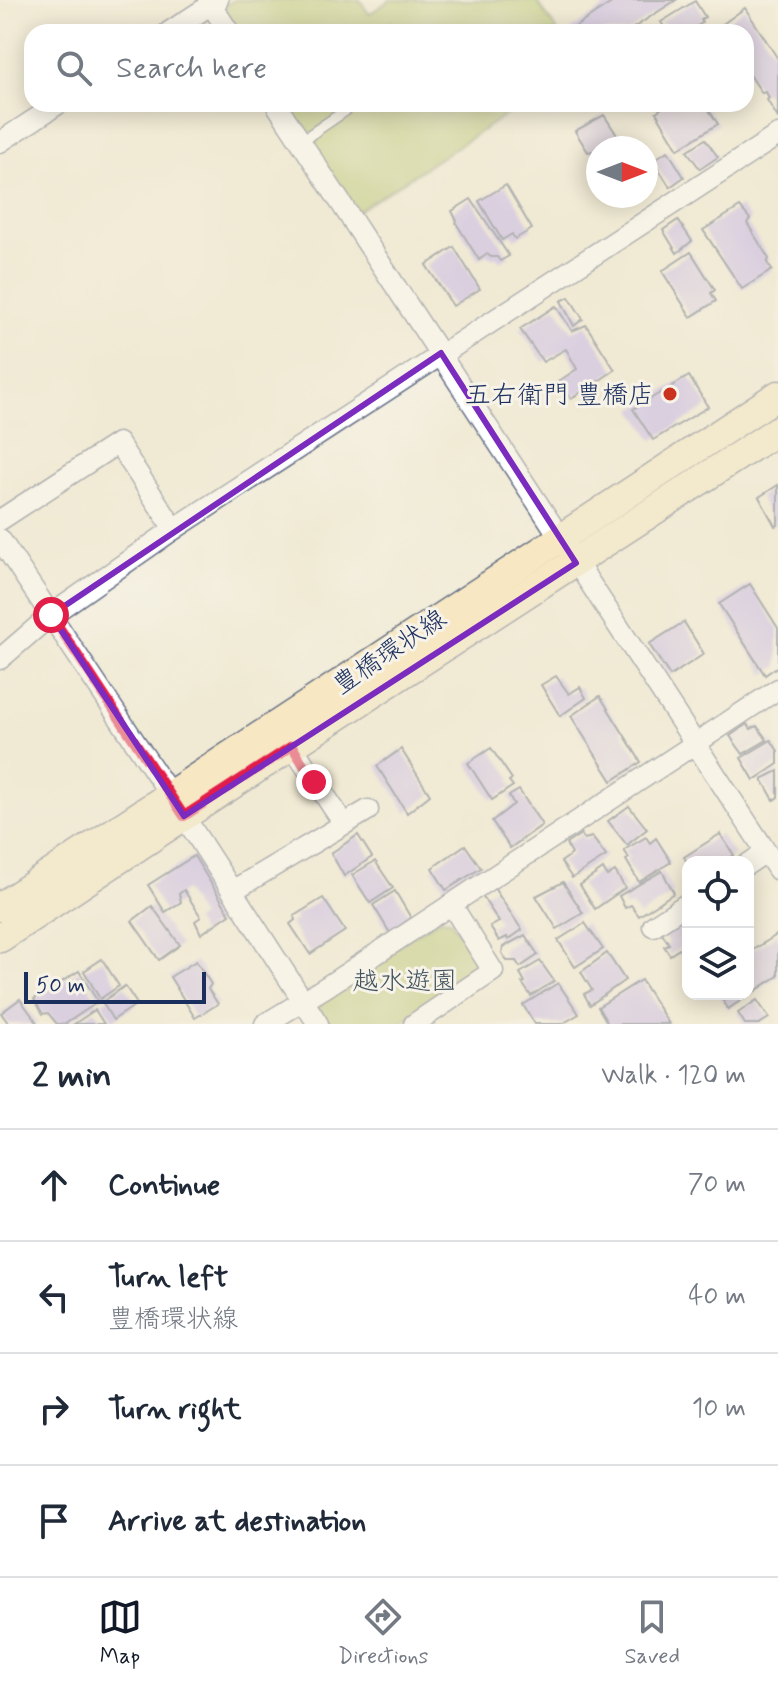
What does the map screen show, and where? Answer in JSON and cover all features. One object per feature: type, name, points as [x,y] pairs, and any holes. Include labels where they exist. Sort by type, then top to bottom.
[{"type":"main road","name":"豊橋環状線","points":[[0,938],[178,806],[560,538],[778,395]]},
{"type":"main road","name":"豊橋環状線","points":[[0,907],[178,806],[292,746],[778,430]]},
{"type":"street","points":[[180,24],[212,2],[224,24]]},
{"type":"street","points":[[0,142],[46,112]]},
{"type":"street","points":[[281,112],[778,870]]},
{"type":"street","points":[[0,659],[51,615],[174,529],[778,135]]},
{"type":"street","points":[[0,520],[118,443],[174,529]]},
{"type":"street","points":[[0,539],[178,806],[318,1024]]},
{"type":"street","points":[[265,1024],[778,689]]},
{"type":"street","points":[[292,746],[344,824]]},
{"type":"street","points":[[232,891],[368,810]]},
{"type":"street","points":[[754,860],[766,852]]},
{"type":"street","points":[[414,1024],[493,971],[451,904]]},
{"type":"street","points":[[653,926],[682,907]]},
{"type":"lane","points":[[301,141],[343,112]]},
{"type":"highlighted area","points":[[441,353],[576,563],[184,816],[51,615]]},
{"type":"green space","points":[[234,0],[360,0],[369,14],[390,0],[536,0],[552,24],[232,24],[226,15],[226,5]]},
{"type":"green space","points":[[289,112],[511,112],[356,212]]},
{"type":"green space","name":"越水遊園","points":[[439,919],[450,920],[478,960],[477,972],[399,1024],[328,1024],[320,1010],[321,996]]},
{"type":"building","points":[[616,0],[676,0],[639,24],[580,24]]},
{"type":"building","points":[[695,1],[705,17],[700,24],[661,22]]},
{"type":"building","points":[[745,8],[778,59],[778,118],[767,100],[766,92],[762,93],[754,81],[754,24],[723,24]]},
{"type":"building","points":[[656,112],[710,112],[718,124],[678,149]]},
{"type":"building","points":[[604,115],[618,136],[586,136],[586,149],[575,131]]},
{"type":"building","points":[[705,139],[718,157],[700,169],[687,151]]},
{"type":"building","points":[[668,151],[684,177],[670,187],[658,168],[658,157]]},
{"type":"building","points":[[506,185],[532,229],[515,239],[512,234],[502,240],[479,201]]},
{"type":"building","points":[[471,199],[509,256],[500,261],[487,254],[479,260],[452,211]]},
{"type":"building","points":[[740,207],[750,219],[747,223],[769,259],[767,263],[772,270],[742,289],[703,230]]},
{"type":"building","points":[[678,220],[692,241],[677,253],[663,230]]},
{"type":"building","points":[[454,247],[480,289],[453,306],[426,265]]},
{"type":"building","points":[[691,252],[715,290],[711,293],[716,301],[691,317],[662,271]]},
{"type":"building","points":[[569,297],[583,319],[574,326],[561,301]]},
{"type":"building","points":[[556,306],[572,331],[586,325],[615,370],[571,399],[559,381],[577,369],[566,349],[543,362],[520,329]]},
{"type":"building","points":[[689,376],[708,407],[653,440],[633,409]]},
{"type":"building","points":[[778,485],[778,525],[775,526],[759,497]]},
{"type":"building","points":[[750,584],[778,628],[778,666],[765,675],[719,604]]},
{"type":"building","points":[[684,622],[704,654],[670,676],[649,644]]},
{"type":"building","points":[[556,676],[569,694],[580,687],[586,698],[560,716],[541,685]]},
{"type":"building","points":[[600,696],[641,762],[612,781],[571,716]]},
{"type":"building","points":[[747,724],[751,729],[757,726],[767,740],[743,754],[730,736]]},
{"type":"building","points":[[771,740],[778,751],[778,764],[754,780],[741,758]]},
{"type":"building","points":[[491,748],[512,779],[509,781],[513,786],[492,800],[468,763]]},
{"type":"building","points":[[401,749],[430,795],[407,813],[377,766]]},
{"type":"building","points":[[778,771],[778,797],[774,800],[762,779]]},
{"type":"building","points":[[519,790],[542,825],[510,848],[492,821],[514,804],[509,796]]},
{"type":"building","points":[[629,806],[647,829],[627,845],[608,821]]},
{"type":"building","points":[[581,834],[584,839],[592,837],[606,856],[572,878],[561,862],[572,854],[566,844]]},
{"type":"building","points":[[720,834],[734,855],[733,856],[686,856]]},
{"type":"building","points":[[358,835],[372,857],[344,876],[331,853]]},
{"type":"building","points":[[646,837],[650,843],[656,838],[671,862],[639,882],[626,860],[629,858],[624,850]]},
{"type":"building","points":[[465,845],[481,868],[446,890],[432,868]]},
{"type":"building","points":[[194,856],[230,914],[201,934],[195,921],[201,917],[184,890],[179,894],[181,902],[165,912],[148,885]]},
{"type":"building","points":[[375,861],[393,888],[370,903],[352,875]]},
{"type":"building","points":[[603,869],[607,876],[615,871],[625,888],[595,909],[580,885]]},
{"type":"building","points":[[662,871],[674,893],[639,916],[631,905],[625,908],[619,896]]},
{"type":"building","points":[[563,882],[583,913],[557,929],[536,896]]},
{"type":"building","points":[[494,888],[522,930],[508,940],[507,937],[499,941],[490,927],[499,922],[482,896]]},
{"type":"building","points":[[395,891],[411,918],[390,933],[373,905]]},
{"type":"building","points":[[323,898],[345,931],[310,954],[290,924],[295,920],[294,916]]},
{"type":"building","points":[[152,906],[180,945],[159,960],[132,921]]},
{"type":"building","points":[[682,917],[682,947],[670,955],[664,946],[669,944],[662,933]]},
{"type":"building","points":[[585,923],[603,949],[575,967],[558,940]]},
{"type":"building","points":[[778,934],[778,976],[754,992],[754,949]]},
{"type":"building","points":[[525,935],[538,955],[520,967],[516,961],[507,961],[502,953],[503,947]]},
{"type":"building","points":[[607,953],[625,980],[590,1005],[584,994],[592,990],[581,972]]},
{"type":"building","points":[[102,959],[119,986],[100,999],[84,971]]},
{"type":"building","points":[[196,961],[211,984],[208,989],[218,1004],[195,1018],[170,977]]},
{"type":"building","points":[[540,961],[554,981],[531,996],[522,983],[525,982],[520,973]]},
{"type":"building","points":[[79,971],[98,1002],[65,1024],[57,1024],[48,1013],[43,1014],[34,999]]},
{"type":"building","points":[[641,980],[669,1024],[608,1024],[598,1007]]},
{"type":"building","points":[[558,983],[579,1014],[562,1024],[535,1024],[523,1005]]},
{"type":"building","points":[[125,986],[137,1004],[113,1020],[102,1002]]},
{"type":"building","points":[[20,999],[38,1024],[9,1024],[1,1013]]},
{"type":"building","points":[[723,1000],[742,1000],[728,1009]]},
{"type":"building","points":[[757,1000],[769,1018],[759,1024],[745,1024],[738,1013]]},
{"type":"building","points":[[95,1010],[104,1024],[74,1024]]},
{"type":"place","name":"五右衛門 豊橋店","points":[[670,394]]},
{"type":"route","points":[[51,615],[184,816],[292,746],[314,782]]}]
